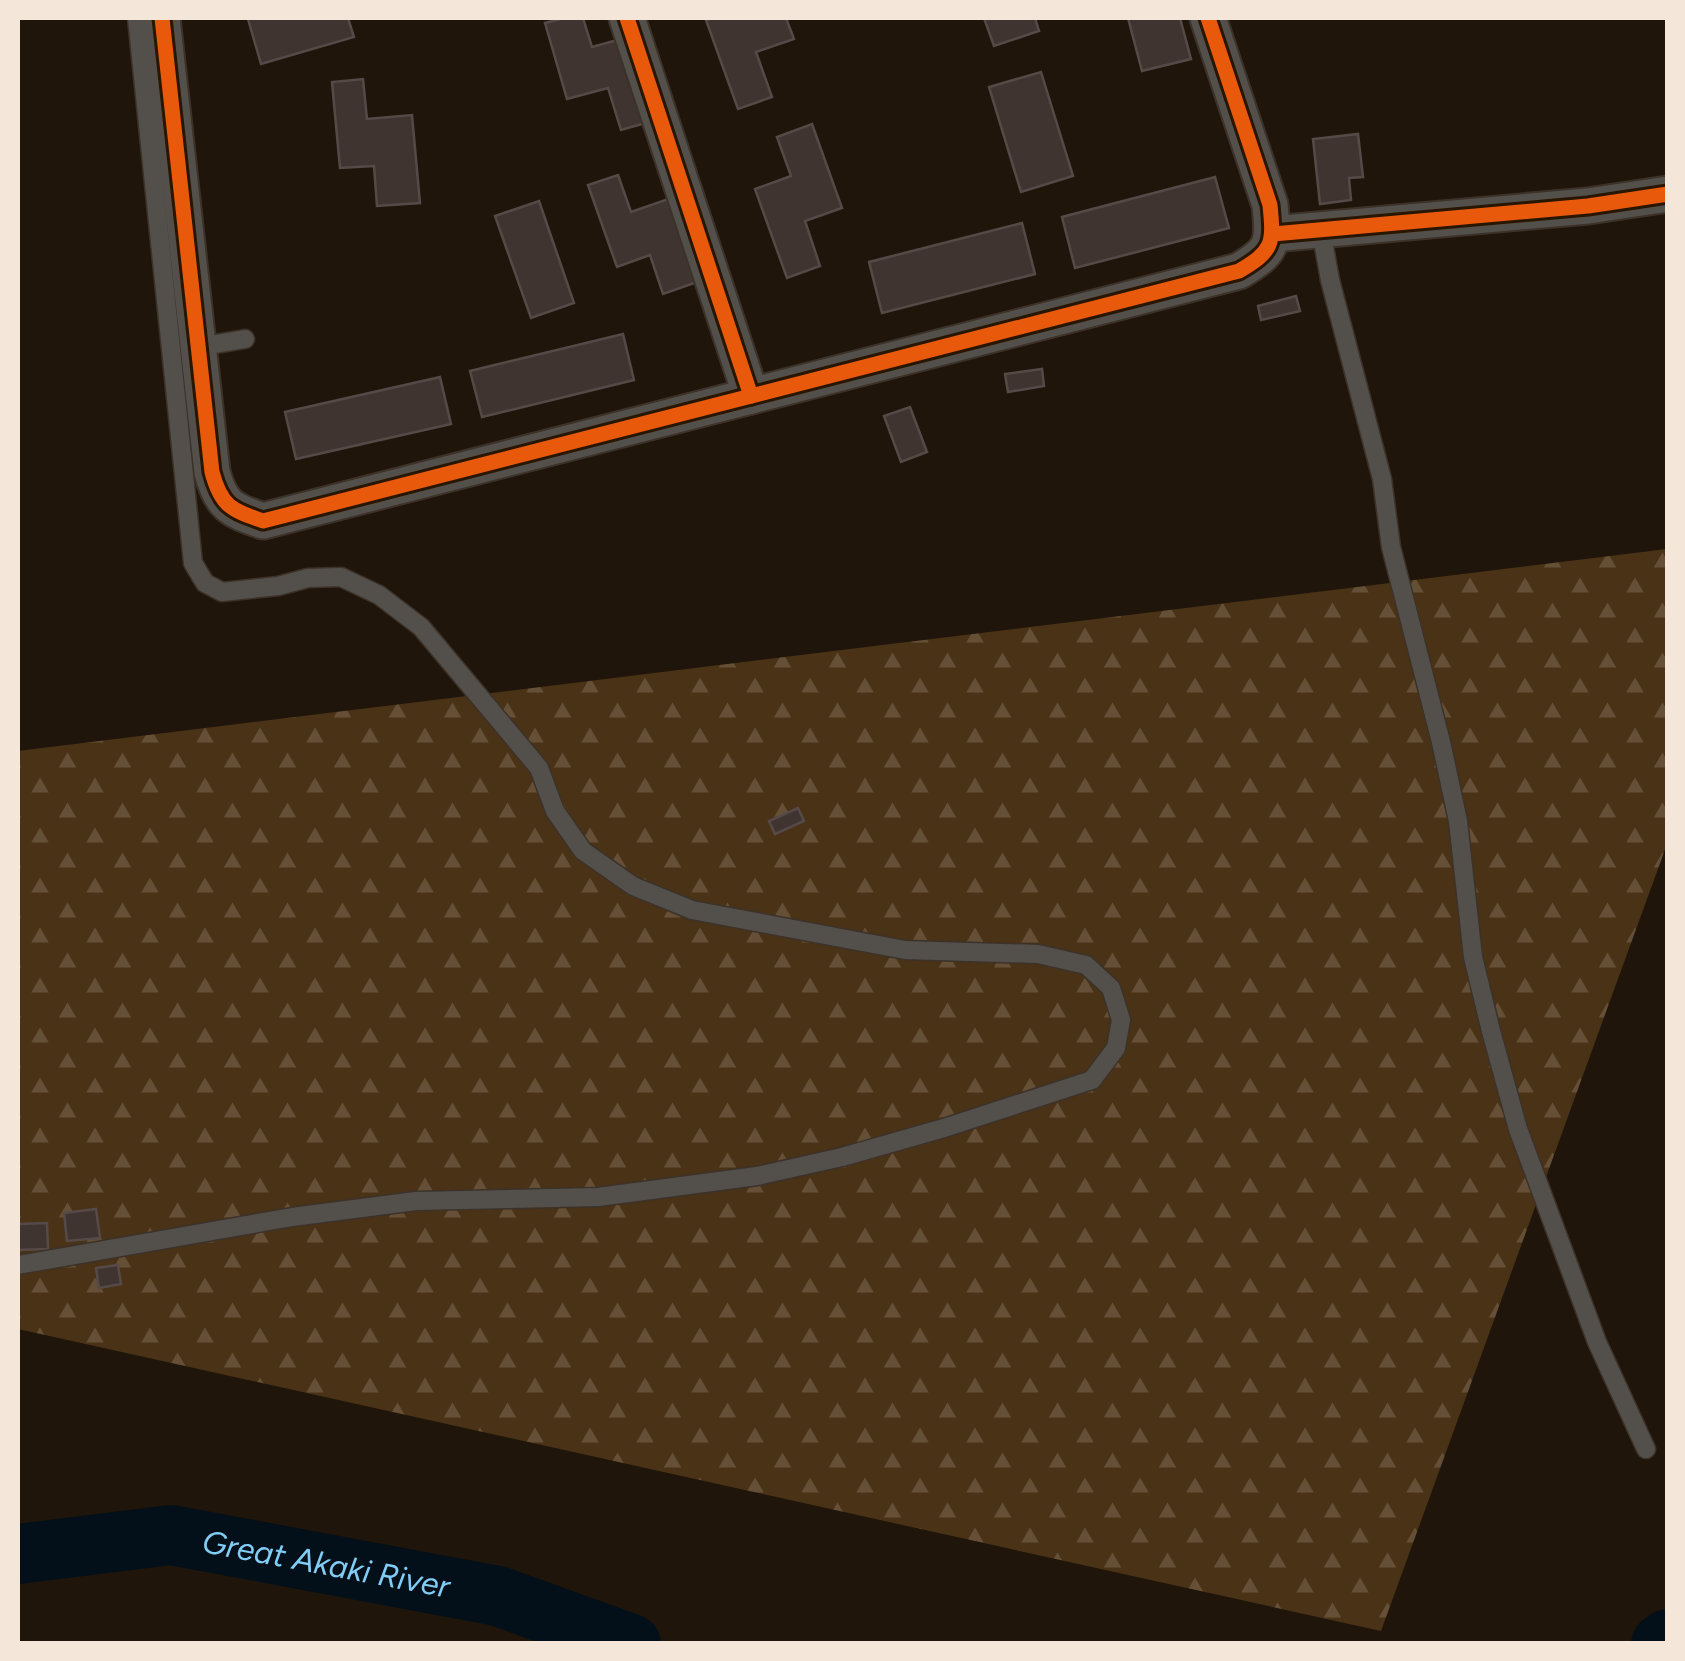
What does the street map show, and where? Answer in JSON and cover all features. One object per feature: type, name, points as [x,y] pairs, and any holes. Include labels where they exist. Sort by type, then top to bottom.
[{"type":"street","points":[[162,18],[212,472],[218,495],[234,511],[263,520],[1239,270],[1262,258],[1273,234],[1270,205],[1208,18]]},
{"type":"street","points":[[627,18],[751,396]]},
{"type":"street","points":[[1273,234],[1588,206],[1668,194]]},
{"type":"lane","points":[[18,1266],[144,1241],[416,1201],[598,1197],[758,1176],[944,1128],[1092,1080],[1116,1048],[1121,1020],[1111,988],[1086,965],[1038,954],[905,950],[866,944],[692,910],[634,886],[583,851],[555,811],[540,768],[422,628],[379,594],[341,578],[308,578],[278,586],[222,592],[204,583],[192,563],[138,18]]},
{"type":"lane","points":[[1322,230],[1330,280],[1382,479],[1390,547],[1458,821],[1473,957],[1491,1031],[1518,1130],[1598,1342],[1646,1449]]},
{"type":"lane","points":[[198,347],[245,338]]},
{"type":"green space","points":[[1667,549],[1667,844],[1381,1631],[18,1329],[18,751]]},
{"type":"building","points":[[348,18],[354,37],[261,64],[248,19]]},
{"type":"building","points":[[583,18],[592,47],[628,37],[653,121],[621,130],[608,88],[567,99],[545,23]]},
{"type":"building","points":[[786,18],[794,39],[756,52],[772,97],[738,109],[706,20]]},
{"type":"building","points":[[984,18],[1035,18],[1039,31],[994,46]]},
{"type":"building","points":[[1128,18],[1180,18],[1191,59],[1142,71]]},
{"type":"building","points":[[1041,72],[1073,176],[1021,192],[989,87]]},
{"type":"building","points":[[363,79],[367,119],[412,115],[420,203],[377,206],[374,166],[340,168],[332,82]]},
{"type":"building","points":[[812,124],[842,208],[805,221],[820,266],[787,278],[755,189],[791,176],[777,137]]},
{"type":"building","points":[[1358,134],[1363,177],[1349,178],[1351,200],[1320,204],[1313,139]]},
{"type":"building","points":[[618,175],[631,212],[674,197],[703,280],[663,294],[650,255],[617,267],[588,185]]},
{"type":"building","points":[[1215,177],[1229,228],[1075,268],[1062,217]]},
{"type":"building","points":[[539,201],[574,303],[531,318],[495,216]]},
{"type":"building","points":[[1022,223],[1035,274],[882,313],[869,262]]},
{"type":"building","points":[[1296,296],[1300,311],[1261,320],[1258,306]]},
{"type":"building","points":[[623,334],[634,380],[482,417],[470,371]]},
{"type":"building","points":[[1042,369],[1044,386],[1008,392],[1005,374]]},
{"type":"building","points":[[440,377],[451,424],[296,459],[285,412]]},
{"type":"building","points":[[910,407],[927,452],[901,462],[884,416]]},
{"type":"building","points":[[798,808],[804,821],[775,834],[769,821]]},
{"type":"building","points":[[96,1209],[100,1238],[67,1241],[64,1213]]},
{"type":"building","points":[[47,1223],[48,1249],[18,1250],[18,1224]]},
{"type":"building","points":[[118,1265],[121,1284],[99,1288],[96,1268]]},
{"type":"waterway","name":"Great Akaki River","points":[[18,1554],[171,1535],[498,1596],[631,1644]]},
{"type":"waterway","name":"Great Akaki River","points":[[1661,1644],[1668,1639]]},
{"type":"cycle path","points":[[162,18],[212,472],[229,505],[263,521],[1239,271],[1259,258],[1269,245],[1270,205],[1208,18]]},
{"type":"cycle path","points":[[627,18],[751,396]]},
{"type":"cycle path","points":[[1273,234],[1588,206],[1668,194]]}]
